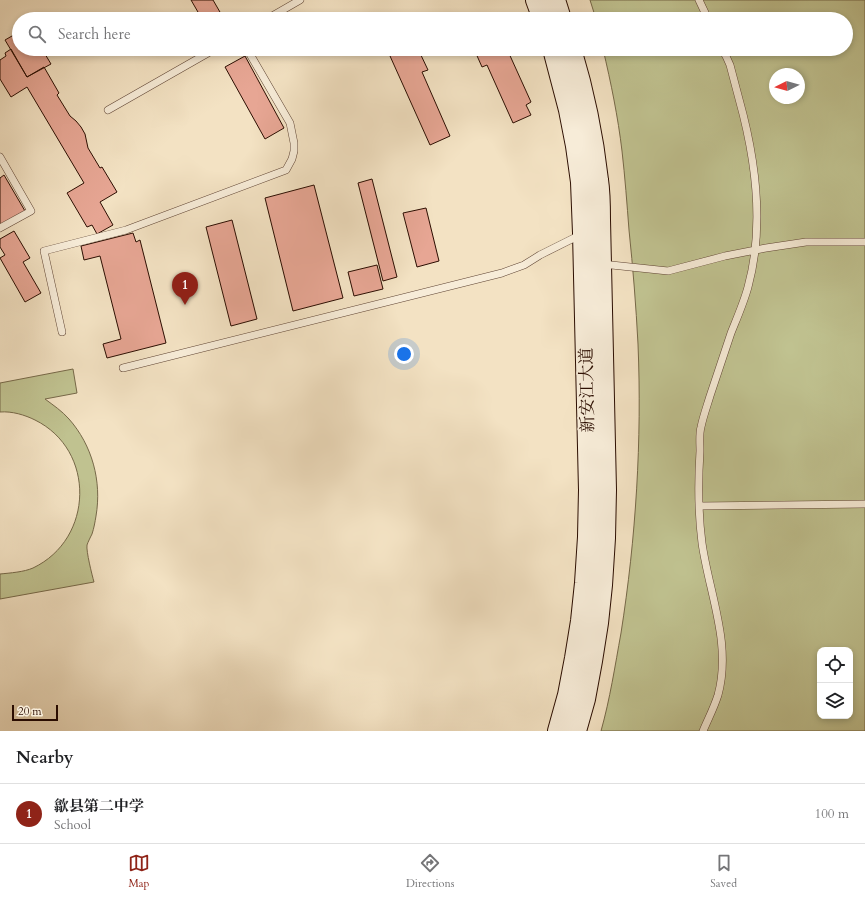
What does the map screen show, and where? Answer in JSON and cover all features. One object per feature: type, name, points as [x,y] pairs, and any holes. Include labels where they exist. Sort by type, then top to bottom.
[{"type":"main road","points":[[536,0],[540,12]]},
{"type":"main road","points":[[554,0],[558,12]]},
{"type":"main road","name":"新安江大道","points":[[555,56],[569,110],[581,182],[589,490],[585,583],[575,658],[568,695],[558,731]]},
{"type":"main road","name":"新安江大道","points":[[573,56],[586,106],[599,189],[602,264],[606,490],[602,585],[594,653],[585,699],[576,731]]},
{"type":"lane","points":[[279,12],[300,0]]},
{"type":"lane","points":[[699,0],[705,12]]},
{"type":"lane","points":[[108,110],[203,56]]},
{"type":"lane","points":[[62,332],[44,251],[126,230],[286,170],[290,165],[294,151],[290,123],[251,56]]},
{"type":"lane","points":[[703,731],[714,708],[718,694],[721,679],[722,652],[720,631],[704,554],[699,506],[701,427],[725,350],[748,287],[755,250],[757,215],[757,192],[754,168],[744,118],[729,64],[725,56]]},
{"type":"lane","points":[[0,157],[31,211],[0,228]]},
{"type":"lane","points":[[123,368],[502,273],[524,265],[583,233]]},
{"type":"lane","points":[[602,264],[668,271],[725,256],[806,242],[865,242]]},
{"type":"lane","points":[[699,506],[865,504]]},
{"type":"green space","points":[[590,0],[865,0],[865,731],[601,731],[621,633],[631,561],[637,489],[639,416],[637,330],[633,273],[624,171],[616,113],[604,56],[853,56],[853,12],[594,12]]},
{"type":"green space","points":[[73,369],[77,393],[45,399],[63,413],[77,429],[84,440],[93,464],[98,490],[98,503],[94,527],[87,548],[94,582],[0,599],[0,574],[33,568],[53,555],[68,537],[77,516],[80,494],[77,472],[69,452],[55,434],[27,416],[0,412],[0,383]]},
{"type":"building","points":[[191,0],[213,0],[220,12],[198,12]]},
{"type":"building","points":[[12,36],[12,52],[5,40]]},
{"type":"building","points":[[11,49],[12,56],[15,56],[27,77],[44,67],[59,93],[57,95],[70,116],[81,127],[85,134],[88,148],[100,168],[102,167],[117,192],[100,202],[113,225],[97,234],[92,225],[87,227],[67,193],[84,183],[27,87],[11,97],[0,79],[0,60],[6,56],[5,53]]},
{"type":"building","points":[[15,56],[46,56],[51,64],[27,77]]},
{"type":"building","points":[[245,56],[284,128],[265,139],[225,67]]},
{"type":"building","points":[[390,56],[421,56],[428,70],[422,72],[450,136],[430,145]]},
{"type":"building","points":[[477,56],[510,56],[531,102],[526,105],[531,115],[513,123],[487,65],[482,67]]},
{"type":"building","points":[[4,175],[25,211],[0,226],[0,178]]},
{"type":"building","points":[[372,179],[397,277],[383,281],[358,183]]},
{"type":"building","points":[[314,185],[343,298],[293,311],[265,198]]},
{"type":"building","points":[[426,208],[439,261],[417,267],[403,213]]},
{"type":"building","points":[[232,220],[257,319],[231,326],[206,227]]},
{"type":"building","points":[[14,231],[30,258],[23,262],[41,293],[25,302],[0,258],[5,255],[0,247],[0,239]]},
{"type":"building","points":[[133,233],[136,242],[140,240],[166,343],[107,358],[103,344],[121,339],[100,256],[84,260],[81,246]]},
{"type":"building","points":[[377,265],[383,289],[354,296],[348,272]]},
{"type":"place","name":"歙县第二中学","points":[[185,305]]}]
